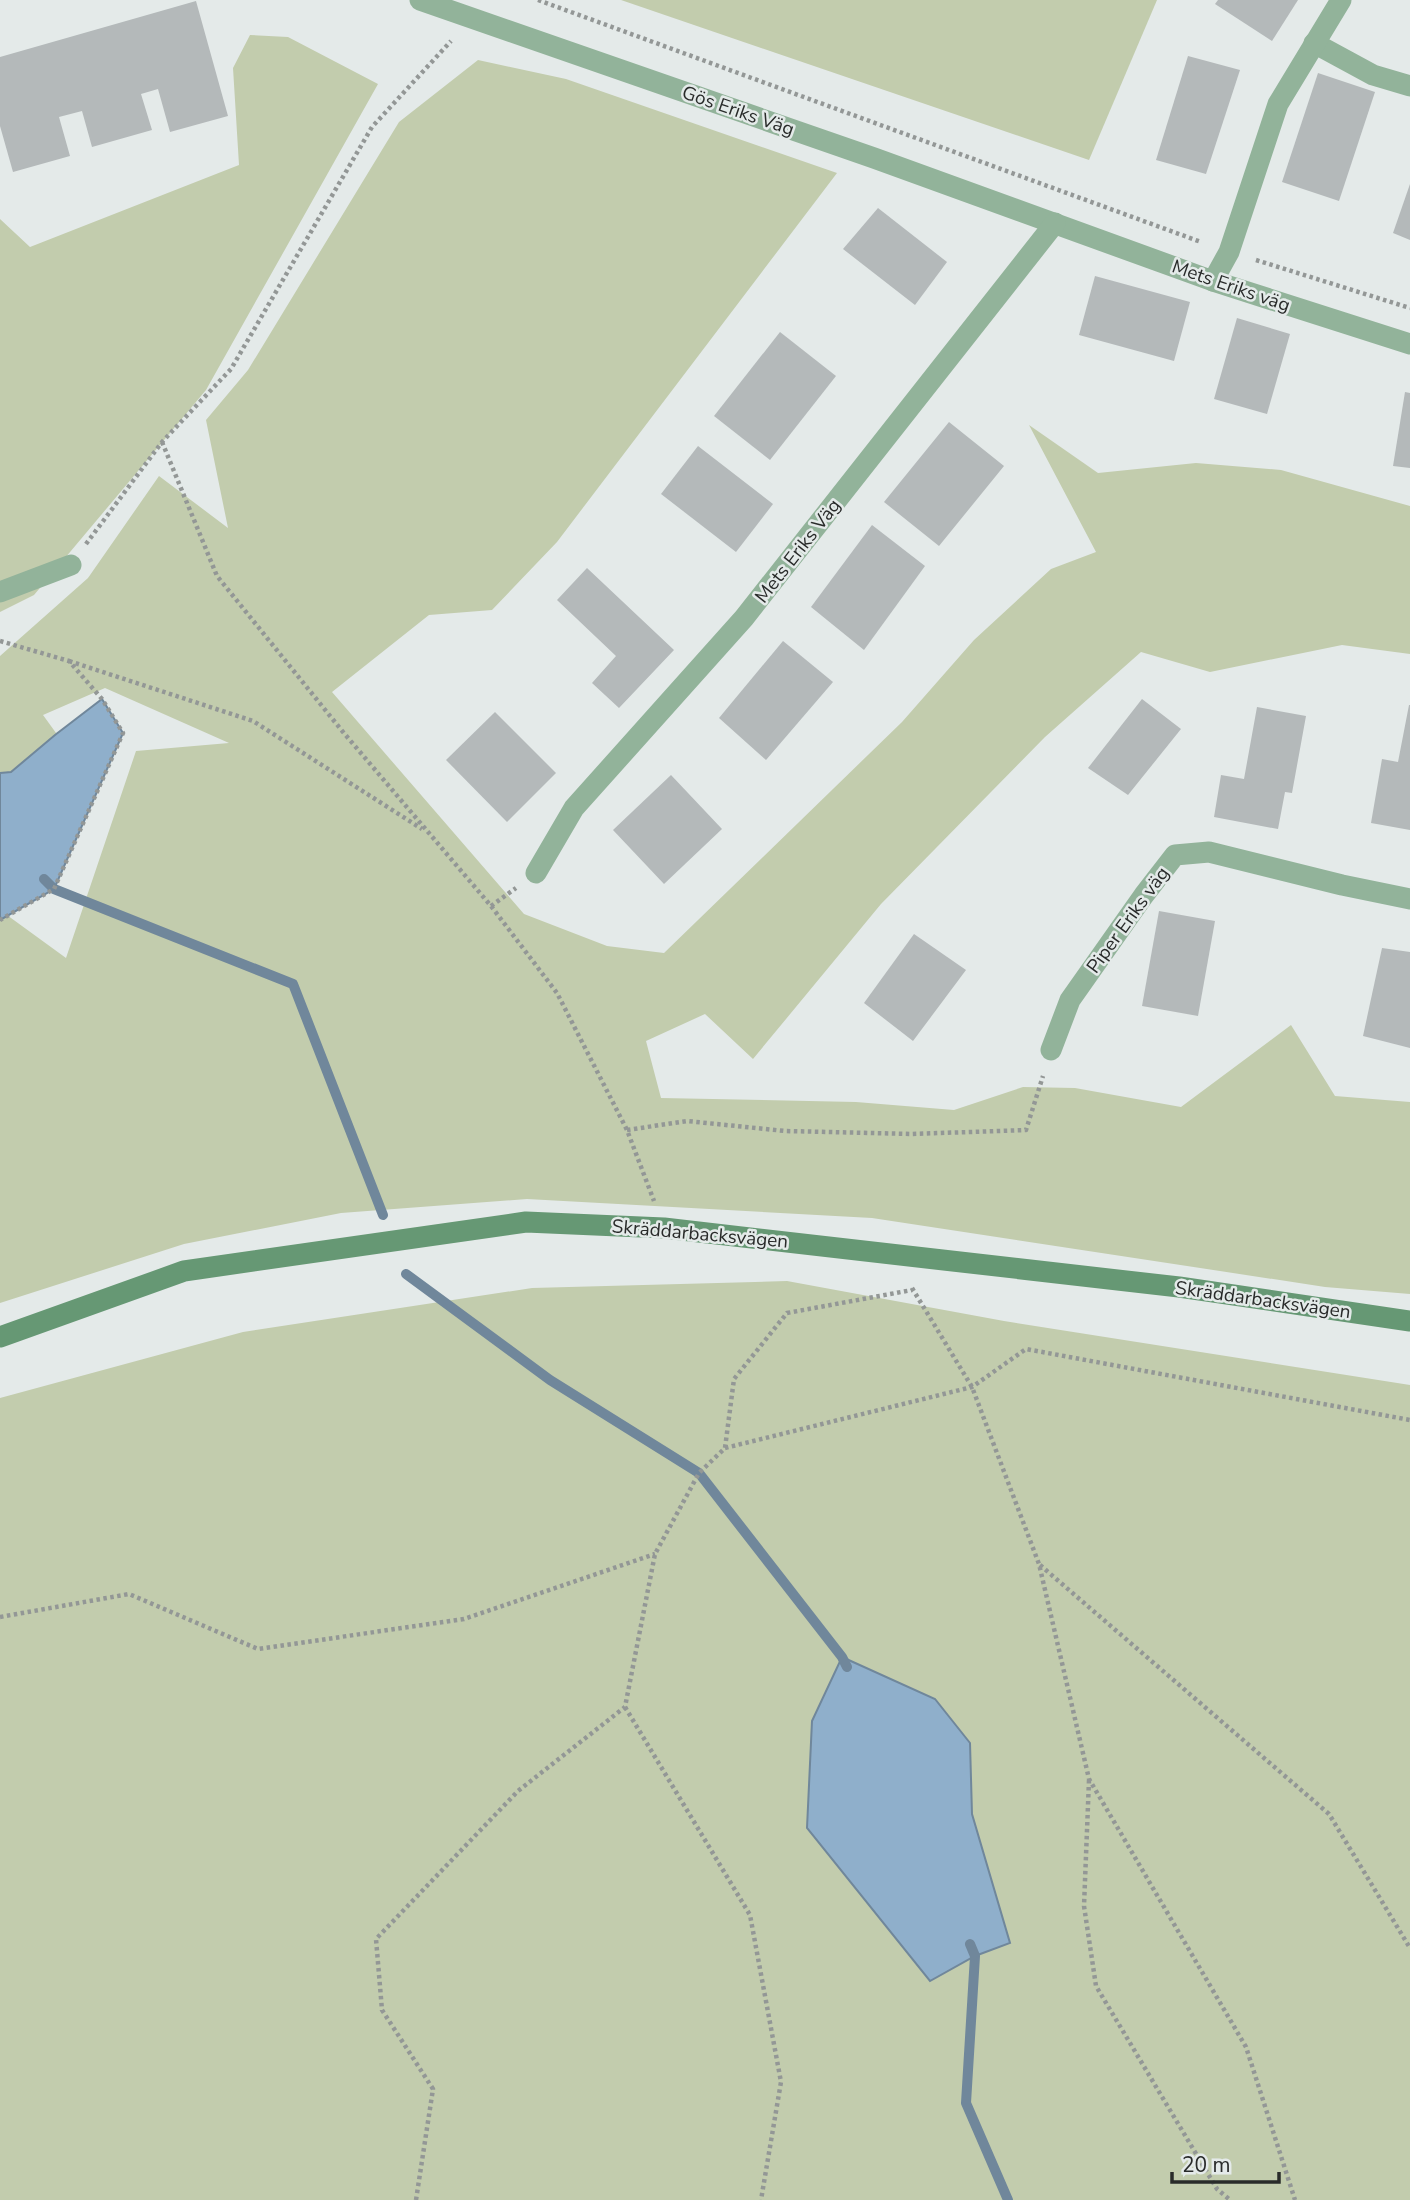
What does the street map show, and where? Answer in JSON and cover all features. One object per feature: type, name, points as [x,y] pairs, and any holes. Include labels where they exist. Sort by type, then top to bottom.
[{"type":"street","name":"Gös Eriks Väg","points":[[420,0],[1055,223]]},
{"type":"street","points":[[1213,281],[1229,252],[1278,104],[1341,0]]},
{"type":"street","points":[[1314,43],[1373,75],[1410,86]]},
{"type":"street","name":"Mets Eriks väg","points":[[1055,223],[1213,281],[1410,344]]},
{"type":"street","name":"Mets Eriks Väg","points":[[536,873],[574,808],[744,618],[1055,223]]},
{"type":"street","points":[[0,592],[71,565]]},
{"type":"street","name":"Piper Eriks väg","points":[[1051,1050],[1070,1000],[1175,855],[1209,852],[1410,899]]},
{"type":"street","name":"Skräddarbacksvägen","points":[[0,1337],[184,1271],[526,1222],[664,1228],[1179,1287],[1410,1321]]},
{"type":"path","points":[[538,0],[1229,252],[1410,307]]},
{"type":"path","points":[[71,565],[162,442],[231,369],[372,127],[472,18]]},
{"type":"path","points":[[162,442],[217,576],[343,732],[491,906],[557,993],[627,1130],[664,1228]]},
{"type":"path","points":[[0,641],[253,721],[428,832]]},
{"type":"path","points":[[0,920],[54,889],[123,733],[102,699],[69,661]]},
{"type":"path","points":[[627,1130],[687,1121],[785,1130],[912,1134],[1026,1130],[1051,1050]]},
{"type":"path","points":[[908,1256],[912,1290],[972,1387],[1039,1564],[1089,1779],[1084,1906],[1096,1986],[1217,2189],[1230,2200]]},
{"type":"path","points":[[725,1448],[734,1379],[787,1313],[912,1290]]},
{"type":"path","points":[[416,2200],[433,2089],[382,2010],[376,1939],[518,1791],[625,1707],[656,1554],[699,1473],[725,1448],[972,1387],[1026,1349],[1410,1420]]},
{"type":"path","points":[[0,1617],[129,1594],[258,1649],[464,1619],[656,1554]]},
{"type":"path","points":[[1039,1564],[1329,1814],[1410,1948]]},
{"type":"path","points":[[625,1707],[750,1915],[781,2082],[761,2200]]},
{"type":"path","points":[[1089,1779],[1246,2047],[1295,2200]]},
{"type":"green space","points":[[621,0],[1157,0],[1089,160]]},
{"type":"green space","points":[[250,35],[288,37],[378,84],[206,390],[34,595],[0,612],[0,219],[30,247],[239,165],[233,68]]},
{"type":"green space","points":[[478,60],[566,79],[837,173],[557,542],[492,610],[429,615],[332,692],[524,914],[607,946],[664,953],[902,722],[974,640],[1051,569],[1096,552],[1029,425],[1098,473],[1196,463],[1281,470],[1410,506],[1410,654],[1342,645],[1210,672],[1141,652],[1045,737],[881,904],[753,1059],[705,1014],[646,1041],[661,1098],[856,1102],[954,1110],[1023,1087],[1075,1088],[1181,1107],[1291,1025],[1335,1096],[1410,1102],[1410,1294],[1325,1287],[872,1218],[527,1199],[341,1213],[184,1244],[0,1303],[0,910],[66,958],[136,751],[229,743],[105,688],[43,715],[64,744],[0,785],[0,656],[88,578],[159,476],[228,528],[206,420],[248,370],[399,122]]},
{"type":"green space","points":[[787,1281],[1004,1321],[1410,1385],[1410,2200],[0,2200],[0,1398],[243,1332],[532,1288]],"holes":[[[842,1657],[934,1699],[970,1743],[972,1814],[1009,1943],[975,1956]]]},
{"type":"water","points":[[102,699],[123,733],[54,889],[0,920],[0,773],[11,772]]},
{"type":"water","points":[[842,1657],[935,1699],[970,1743],[972,1814],[1010,1943],[975,1956],[930,1981],[807,1828],[812,1721]]},
{"type":"building","points":[[1218,0],[1298,0],[1272,41],[1215,4]]},
{"type":"building","points":[[196,1],[228,116],[170,132],[158,89],[141,94],[152,130],[92,147],[82,111],[59,117],[70,156],[13,172],[0,126],[0,57]]},
{"type":"building","points":[[1188,56],[1240,70],[1206,174],[1156,160]]},
{"type":"building","points":[[1318,73],[1375,92],[1339,201],[1282,182]]},
{"type":"building","points":[[1410,184],[1410,240],[1393,233]]},
{"type":"building","points":[[878,208],[947,262],[915,305],[843,249]]},
{"type":"building","points":[[1095,276],[1190,302],[1174,361],[1079,335]]},
{"type":"building","points":[[1237,318],[1290,334],[1267,414],[1214,399]]},
{"type":"building","points":[[780,332],[836,376],[770,460],[714,416]]},
{"type":"building","points":[[1405,392],[1410,393],[1410,468],[1393,466]]},
{"type":"building","points":[[949,422],[1004,466],[939,546],[884,502]]},
{"type":"building","points":[[698,446],[773,504],[736,552],[661,494]]},
{"type":"building","points":[[872,525],[925,566],[864,650],[811,607]]},
{"type":"building","points":[[587,568],[674,650],[619,708],[592,683],[616,656],[557,600]]},
{"type":"building","points":[[783,641],[833,682],[766,760],[719,718]]},
{"type":"building","points":[[1142,699],[1181,729],[1128,795],[1088,768]]},
{"type":"building","points":[[1409,705],[1410,830],[1371,823],[1382,759],[1398,762]]},
{"type":"building","points":[[1257,707],[1306,716],[1292,793],[1285,792],[1278,829],[1214,817],[1221,775],[1244,779]]},
{"type":"building","points":[[495,712],[556,773],[507,822],[446,760]]},
{"type":"building","points":[[671,775],[722,829],[664,884],[613,830]]},
{"type":"building","points":[[1159,911],[1215,921],[1198,1016],[1142,1006]]},
{"type":"building","points":[[914,934],[966,970],[913,1041],[864,1003]]},
{"type":"building","points":[[1382,948],[1410,952],[1410,1048],[1363,1036]]},
{"type":"waterway","points":[[44,879],[54,889],[293,984],[383,1215]]},
{"type":"waterway","points":[[406,1274],[550,1380],[699,1473],[847,1667]]},
{"type":"waterway","points":[[970,1944],[975,1956],[966,2103],[1008,2200]]}]
